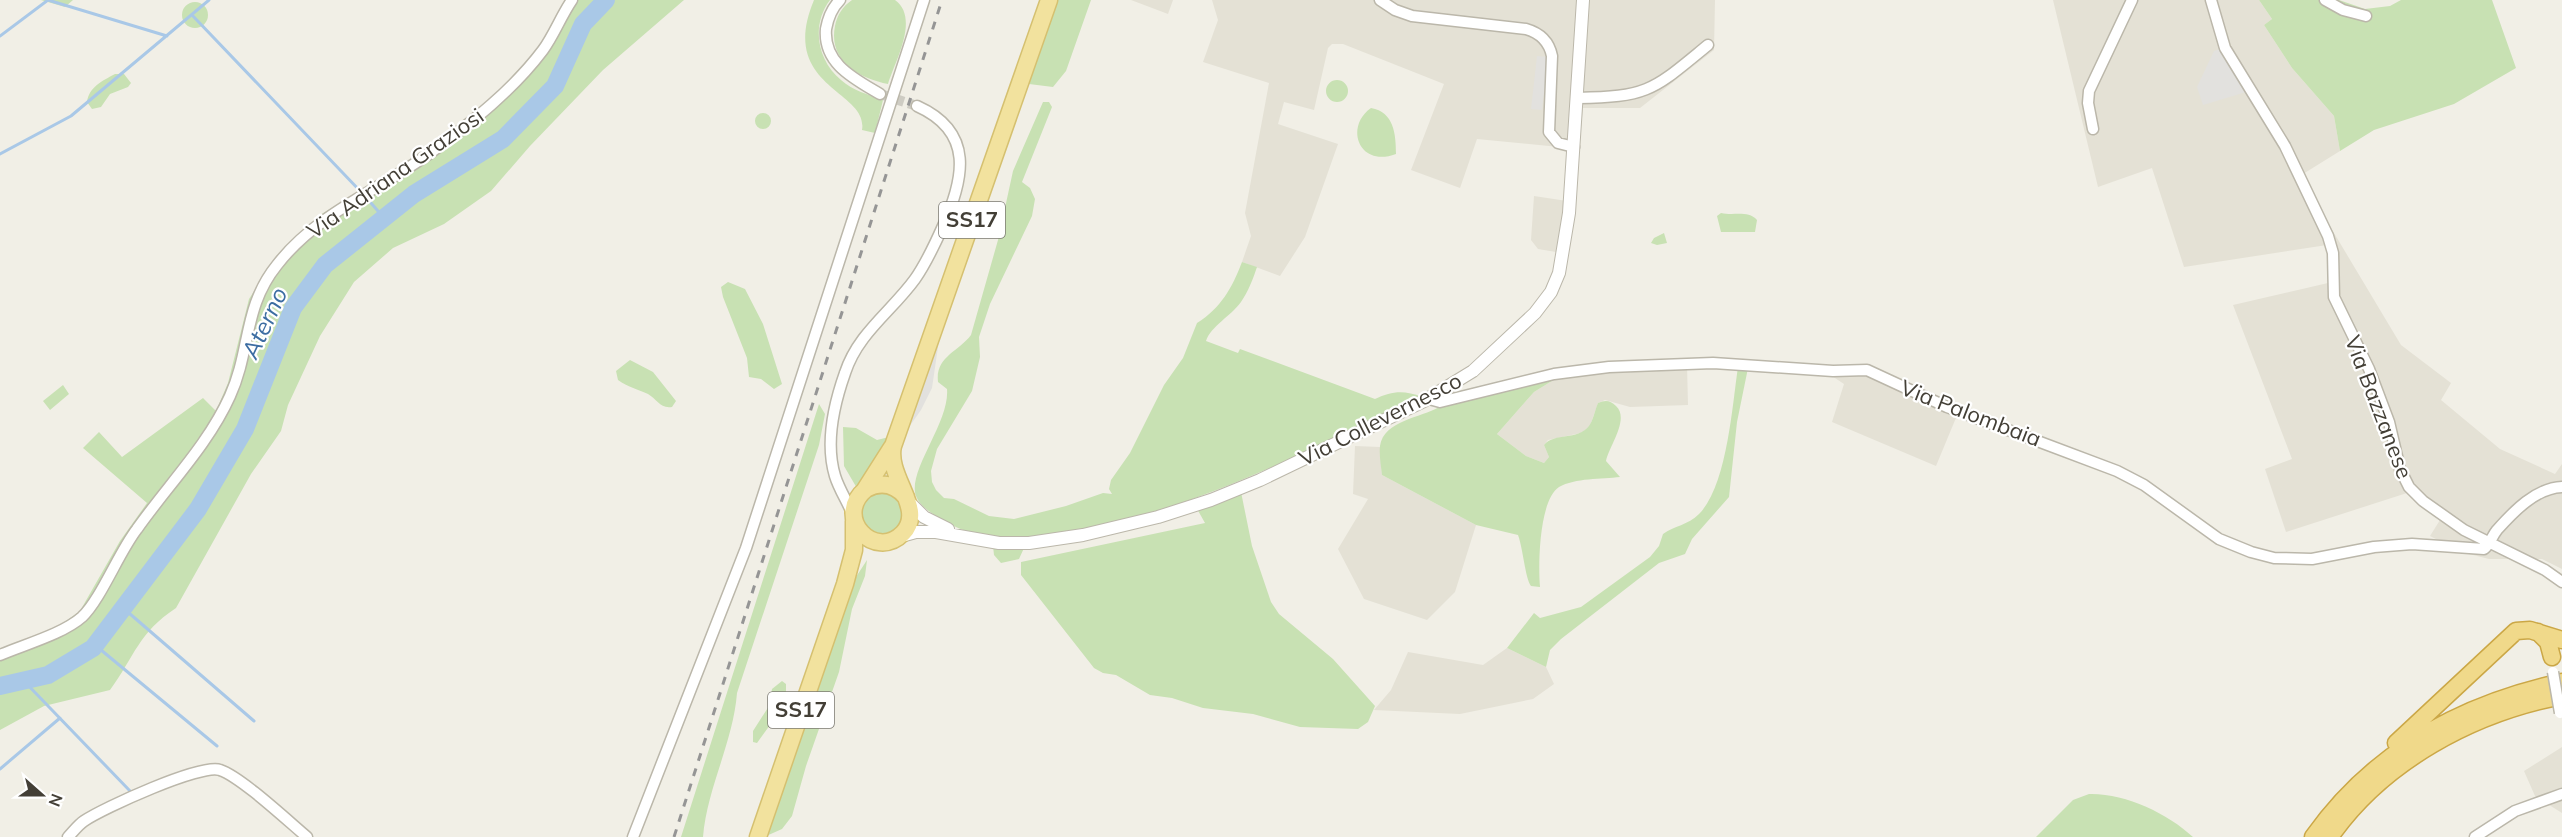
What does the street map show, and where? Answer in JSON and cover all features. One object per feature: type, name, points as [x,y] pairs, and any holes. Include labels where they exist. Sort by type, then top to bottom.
[{"type":"highway","points":[[2313,837],[2358,785],[2428,711],[2511,634],[2525,629],[2562,640]]},
{"type":"highway","points":[[2358,785],[2402,748],[2465,711],[2524,690],[2557,664],[2547,642],[2538,632]]},
{"type":"highway","points":[[2330,837],[2359,802],[2389,774],[2447,736],[2508,709],[2561,710]]},
{"type":"main road","name":"SS17","points":[[758,837],[845,584],[854,550],[855,502],[879,469],[895,441],[1049,0]]},
{"type":"main road","name":"SS17","points":[[895,441],[892,465],[907,499]]},
{"type":"main road","points":[[854,519],[866,537],[879,542],[894,539],[910,521],[907,499],[895,487],[885,484],[875,485],[861,493]]},
{"type":"main road","name":"SS17","points":[[845,584],[863,558],[894,539]]},
{"type":"street","name":"Via Adriana Graziosi","points":[[0,655],[71,624],[91,606],[136,529],[184,469],[220,416],[231,394],[261,285],[278,262],[324,219],[412,165],[490,105],[544,49],[573,0]]},
{"type":"street","points":[[840,0],[827,24],[826,35],[830,52],[846,72],[880,94]]},
{"type":"street","points":[[633,837],[746,548],[924,0]]},
{"type":"street","points":[[1380,0],[1395,10],[1412,16],[1526,29],[1540,36],[1548,44],[1552,56],[1549,132],[1558,143],[1574,147]]},
{"type":"street","name":"Via Collevernesco","points":[[894,539],[922,531],[1004,543],[1045,542],[1167,514],[1244,487],[1429,399],[1458,381],[1494,353],[1535,313],[1551,292],[1559,273],[1564,248],[1574,147],[1583,0]]},
{"type":"street","points":[[2093,129],[2088,103],[2089,91],[2132,0]]},
{"type":"street","name":"Via Bazzanese","points":[[2211,0],[2223,45],[2285,146],[2329,238],[2333,251],[2334,299],[2370,373],[2389,422],[2403,475],[2418,497],[2489,544],[2545,570],[2562,582]]},
{"type":"street","points":[[2325,0],[2343,10],[2366,16]]},
{"type":"street","points":[[1578,98],[1625,96],[1647,91],[1666,80],[1708,45]]},
{"type":"street","points":[[854,519],[838,482],[832,459],[831,440],[837,400],[848,364],[868,331],[902,296],[926,263],[960,184],[961,159],[954,140],[936,117],[917,106]]},
{"type":"street","name":"Via Palombaia","points":[[1429,399],[1442,402],[1554,374],[1609,367],[1713,363],[1833,371],[1867,370],[1901,388],[1947,407],[2117,471],[2144,485],[2219,539],[2251,552],[2274,558],[2312,559],[2374,547],[2412,544],[2472,549],[2485,548],[2489,544]]},
{"type":"street","points":[[838,482],[848,493],[856,496],[861,493]]},
{"type":"street","points":[[2489,544],[2496,531],[2538,493],[2545,488],[2562,487]]},
{"type":"street","name":"Via Collevernesco","points":[[907,499],[928,520],[966,536]]},
{"type":"street","points":[[2557,664],[2561,710]]},
{"type":"street","points":[[68,837],[83,821],[163,784],[216,768],[231,775],[308,837]]},
{"type":"street","points":[[2475,837],[2515,811],[2562,794]]},
{"type":"shaded area","points":[[1131,0],[1173,0],[1168,14]]},
{"type":"shaded area","points":[[1212,0],[1715,0],[1714,50],[1640,108],[1583,108],[1579,149],[1477,139],[1460,188],[1411,170],[1444,84],[1343,44],[1332,44],[1328,48],[1314,110],[1284,102],[1278,124],[1338,144],[1305,237],[1280,276],[1242,262],[1251,236],[1245,213],[1269,83],[1203,62],[1218,20]]},
{"type":"shaded area","points":[[2053,0],[2259,0],[2272,19],[2264,25],[2292,68],[2334,116],[2340,151],[2303,174],[2328,223],[2401,345],[2451,383],[2441,400],[2500,449],[2555,474],[2562,464],[2562,569],[2542,559],[2489,559],[2461,552],[2430,536],[2440,520],[2407,493],[2286,532],[2265,469],[2292,459],[2233,305],[2328,283],[2327,245],[2184,267],[2152,168],[2098,187]]},
{"type":"shaded area","points":[[2220,49],[2246,92],[2203,105],[2197,87],[2214,51]]},
{"type":"shaded area","points":[[1537,56],[1548,57],[1542,110],[1531,109]]},
{"type":"shaded area","points":[[1534,196],[1567,201],[1562,253],[1538,249],[1531,240]]},
{"type":"shaded area","points":[[939,340],[932,388],[921,410],[907,430]]},
{"type":"shaded area","points":[[1687,365],[1688,405],[1630,407],[1605,400],[1598,403],[1590,426],[1581,433],[1548,440],[1544,445],[1549,457],[1544,463],[1526,456],[1497,434],[1534,392],[1560,376]]},
{"type":"shaded area","points":[[1865,371],[1958,413],[1936,466],[1832,422],[1844,384],[1829,374]]},
{"type":"shaded area","points":[[1355,446],[1380,447],[1382,475],[1476,525],[1455,592],[1427,620],[1364,599],[1338,549],[1368,499],[1353,494]]},
{"type":"shaded area","points":[[1507,648],[1546,667],[1554,684],[1533,699],[1460,714],[1374,710],[1391,690],[1408,652],[1483,665]]},
{"type":"shaded area","points":[[2562,747],[2562,813],[2535,796],[2524,771]]},
{"type":"green space","points":[[41,0],[73,0],[65,7]]},
{"type":"green space","points":[[566,0],[684,0],[603,70],[530,146],[491,191],[444,224],[393,248],[354,282],[320,336],[288,405],[281,431],[251,474],[176,608],[163,617],[145,636],[110,690],[44,706],[0,730],[0,651],[59,626],[80,611],[120,541],[147,503],[83,448],[99,432],[122,457],[203,398],[216,411],[228,383],[249,299],[275,259],[320,215],[427,151],[486,104],[538,49]]},
{"type":"green space","points":[[814,0],[830,0],[820,20],[819,31],[819,42],[826,63],[850,87],[883,100],[875,133],[862,130],[860,117],[852,105],[815,69],[807,52],[806,29]]},
{"type":"green space","points":[[852,0],[895,0],[902,8],[906,28],[888,84],[866,77],[848,66],[836,49],[834,38],[836,22],[841,11]]},
{"type":"green space","points":[[1058,0],[1091,0],[1066,71],[1053,87],[1029,84]]},
{"type":"green space","points":[[2259,0],[2339,0],[2365,9],[2390,6],[2401,0],[2492,0],[2516,68],[2454,104],[2374,130],[2340,151],[2334,116],[2292,68],[2264,25],[2272,19]]},
{"type":"green space","points":[[195,2],[204,6],[208,15],[204,24],[195,28],[186,24],[182,15],[186,6]]},
{"type":"green space","points":[[115,74],[124,74],[131,83],[128,87],[110,94],[101,107],[92,109],[87,102],[90,92]]},
{"type":"green space","points":[[1333,80],[1341,80],[1348,87],[1348,95],[1341,102],[1333,102],[1326,95],[1326,87]]},
{"type":"green space","points":[[1043,102],[1049,102],[1052,107],[1022,182],[1030,188],[1035,199],[1032,216],[990,304],[979,337],[980,357],[972,391],[937,449],[931,471],[932,482],[944,498],[954,499],[989,516],[1014,519],[1066,506],[1103,493],[1112,494],[1109,489],[1111,480],[1130,453],[1164,385],[1183,358],[1197,323],[1213,311],[1225,297],[1242,262],[1257,267],[1246,294],[1232,312],[1212,331],[1206,341],[1238,353],[1240,349],[1375,399],[1398,392],[1422,397],[1253,475],[1183,502],[1113,524],[1047,537],[989,536],[943,520],[927,510],[916,496],[915,486],[917,473],[946,402],[947,389],[938,382],[938,373],[948,355],[971,335],[998,240],[1013,171]]},
{"type":"green space","points":[[1371,108],[1379,110],[1389,119],[1394,132],[1396,154],[1383,157],[1373,155],[1365,151],[1360,143],[1357,135],[1358,125]]},
{"type":"green space","points":[[760,113],[766,113],[771,121],[769,127],[760,129],[755,124],[755,118]]},
{"type":"green space","points":[[1721,213],[1745,214],[1753,217],[1757,220],[1755,232],[1721,232],[1717,216]]},
{"type":"green space","points":[[1664,233],[1667,243],[1657,245],[1651,243],[1654,238]]},
{"type":"green space","points":[[728,282],[745,289],[763,324],[782,384],[774,389],[761,379],[749,377],[747,358],[723,297],[721,287]]},
{"type":"green space","points":[[630,360],[653,372],[676,401],[672,407],[662,405],[648,394],[618,380],[616,371]]},
{"type":"green space","points":[[1738,367],[1748,368],[1737,422],[1729,497],[1692,539],[1685,554],[1659,563],[1561,639],[1550,650],[1546,667],[1507,648],[1534,613],[1540,618],[1581,607],[1650,557],[1659,546],[1663,534],[1699,514],[1716,485],[1722,466]]},
{"type":"green space","points":[[1560,376],[1534,392],[1497,434],[1526,456],[1544,463],[1549,457],[1544,445],[1554,439],[1584,431],[1590,424],[1598,403],[1610,402],[1620,411],[1621,418],[1606,461],[1620,477],[1589,479],[1565,484],[1552,494],[1547,505],[1541,534],[1540,587],[1531,586],[1518,535],[1476,525],[1382,475],[1380,446],[1388,430],[1439,407]]},
{"type":"green space","points":[[63,385],[69,394],[50,410],[43,401]]},
{"type":"green space","points":[[819,404],[825,414],[819,445],[737,693],[731,730],[709,801],[703,837],[681,837]]},
{"type":"green space","points":[[843,427],[856,428],[877,440],[889,437],[858,490],[844,466]]},
{"type":"green space","points":[[881,491],[899,498],[904,520],[891,534],[872,534],[859,514],[867,496]]},
{"type":"green space","points":[[1241,492],[1252,546],[1271,602],[1279,614],[1333,659],[1375,706],[1368,722],[1358,729],[1300,727],[1253,714],[1203,708],[1172,698],[1150,695],[1116,675],[1103,673],[1094,668],[1021,575],[1021,562],[1205,523],[1196,507]]},
{"type":"green space","points":[[993,546],[1024,548],[1019,559],[1001,563],[994,555]]},
{"type":"green space","points":[[867,560],[865,576],[852,609],[839,672],[806,766],[792,816],[782,829],[764,837],[848,595]]},
{"type":"green space","points":[[782,681],[786,684],[786,695],[774,709],[770,725],[757,743],[753,742],[753,731],[769,706],[772,689]]},
{"type":"green space","points":[[2089,794],[2117,797],[2145,806],[2171,820],[2193,837],[2036,837],[2073,800]]},
{"type":"waterway","points":[[0,36],[48,0],[167,36]]},
{"type":"waterway","points":[[0,154],[71,116],[209,0]]},
{"type":"waterway","name":"Aterno","points":[[0,686],[48,675],[93,648],[198,509],[245,429],[293,308],[325,265],[414,194],[503,139],[555,86],[583,24],[606,0]]},
{"type":"waterway","points":[[192,15],[362,193]]},
{"type":"waterway","points":[[365,196],[384,218]]},
{"type":"waterway","points":[[122,607],[254,721]]},
{"type":"waterway","points":[[95,645],[217,746]]},
{"type":"waterway","points":[[23,680],[131,792]]},
{"type":"waterway","points":[[0,769],[60,718]]},
{"type":"tunnel","points":[[880,94],[917,106]]},
{"type":"railway","points":[[674,837],[942,0]]}]
